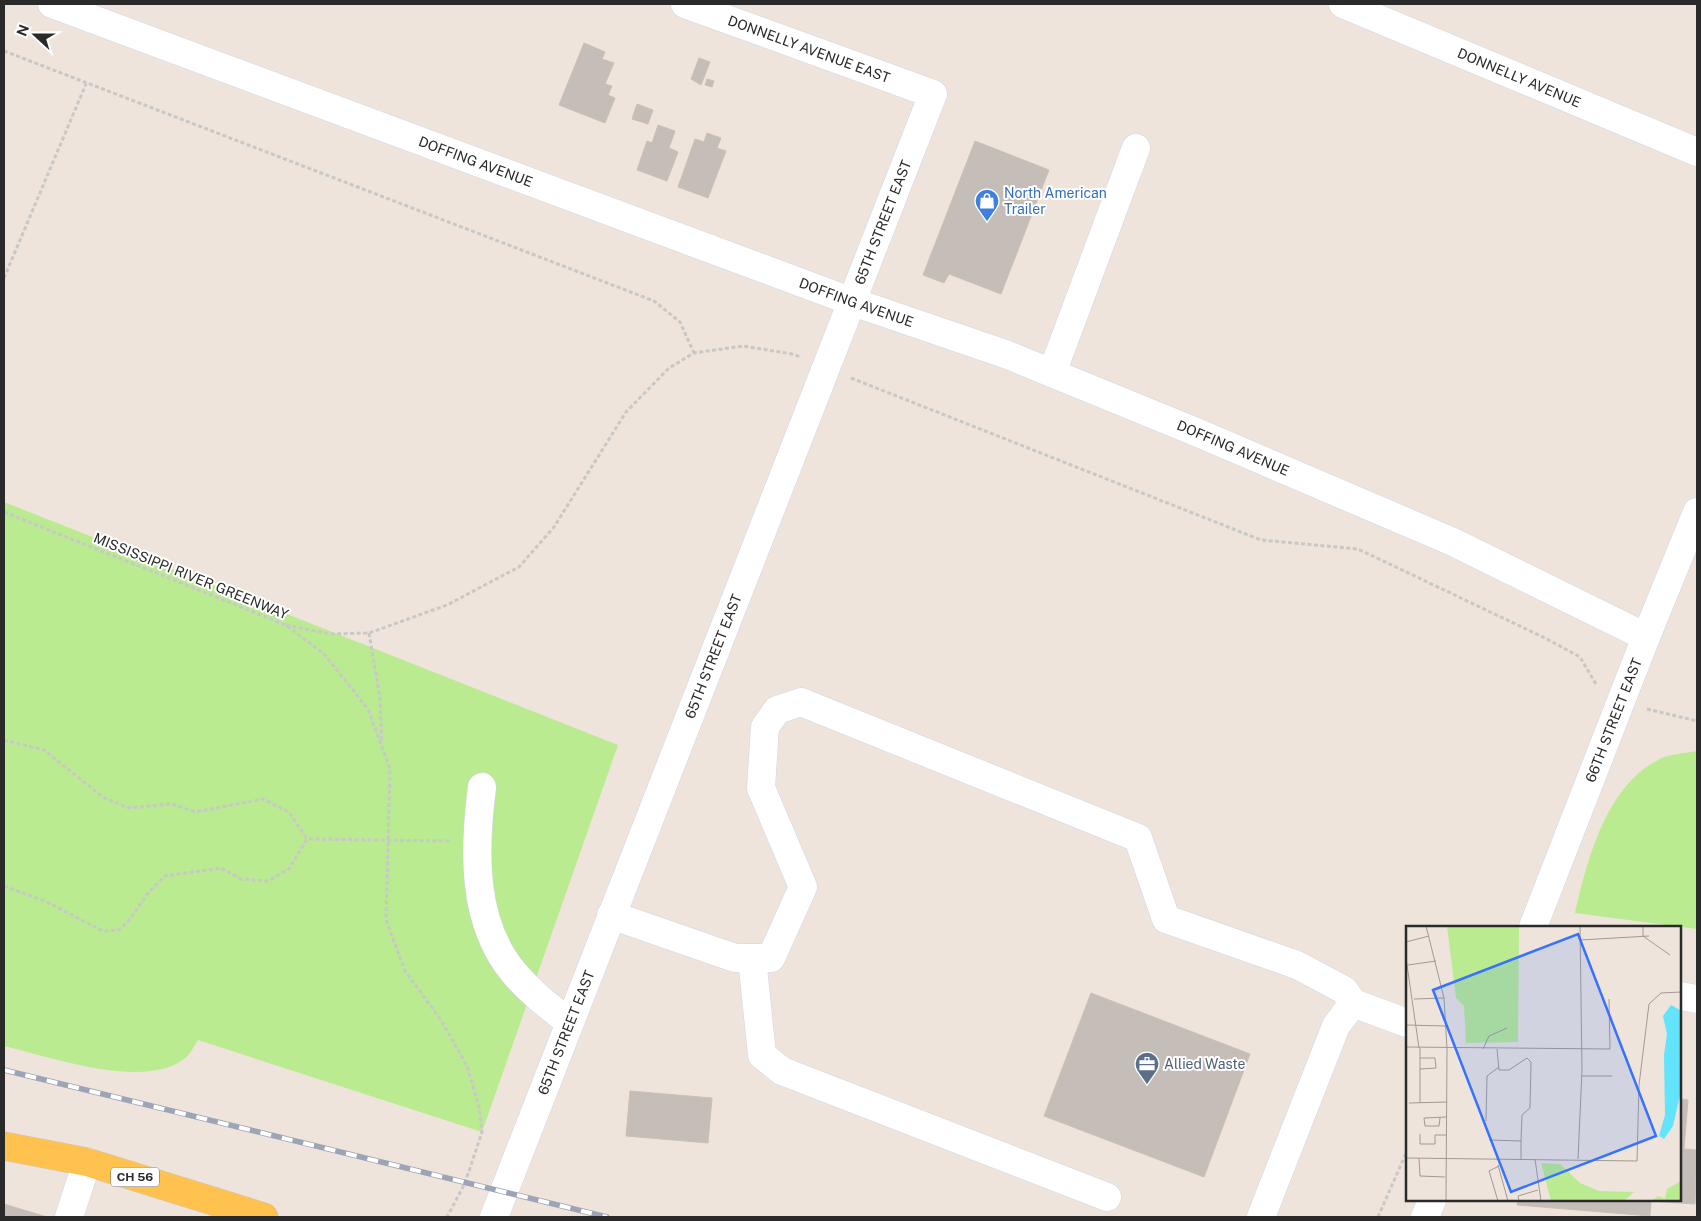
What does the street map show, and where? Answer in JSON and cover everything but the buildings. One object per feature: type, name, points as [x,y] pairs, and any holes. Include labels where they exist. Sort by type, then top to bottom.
[{"type":"main road","name":"CH 56","points":[[4,1146],[87,1162],[264,1217]]},
{"type":"street","name":"DOFFING AVENUE","points":[[52,4],[853,302],[1008,355],[1196,432],[1453,542],[1646,637]]},
{"type":"street","name":"DONNELLY AVENUE EAST","points":[[685,4],[933,94]]},
{"type":"street","name":"DONNELLY AVENUE","points":[[1343,4],[1697,152]]},
{"type":"street","name":"65TH STREET EAST","points":[[494,1217],[933,94]]},
{"type":"street","points":[[1052,373],[1136,148]]},
{"type":"street","name":"66TH STREET EAST","points":[[1533,926],[1697,512]]},
{"type":"street","points":[[611,915],[735,958],[771,958],[803,888],[761,788],[765,727],[777,710],[801,702],[1138,838],[1166,920],[1297,965],[1344,990],[1354,1002],[1406,1023]]},
{"type":"street","points":[[482,788],[476,832],[476,866],[482,905],[495,943],[513,972],[534,995],[569,1022]]},
{"type":"street","points":[[752,958],[762,1055],[782,1071],[1107,1198]]},
{"type":"street","points":[[1681,996],[1697,999]]},
{"type":"street","points":[[1261,1217],[1336,1026],[1354,1002]]},
{"type":"street","points":[[70,1217],[87,1162]]},
{"type":"street","points":[[1425,1217],[1432,1201]]},
{"type":"path","points":[[4,51],[654,301],[680,322],[694,353]]},
{"type":"path","points":[[4,278],[86,84]]},
{"type":"path","points":[[286,625],[332,634],[368,632],[447,605],[519,567],[554,527],[626,412],[669,368],[694,353],[744,346],[792,354],[1261,540],[1358,549],[1548,639],[1580,658],[1592,675],[1598,690]]},
{"type":"path","name":"MISSISSIPPI RIVER GREENWAY","points":[[4,512],[286,625],[324,654],[368,709],[390,769],[386,920],[405,971],[441,1020],[467,1066],[479,1106],[482,1132],[465,1183],[447,1217]]},
{"type":"path","points":[[368,632],[380,698],[382,746]]},
{"type":"path","points":[[4,740],[44,750],[104,798],[129,808],[171,804],[196,812],[263,799],[289,812],[307,839]]},
{"type":"path","points":[[307,839],[429,840]]},
{"type":"path","points":[[4,886],[46,901],[103,931],[119,930],[130,919],[148,893],[165,876],[221,868],[241,879],[268,881],[290,869],[307,839]]},
{"type":"path","points":[[1378,1217],[1406,1153]]},
{"type":"green space","points":[[4,502],[618,745],[482,1132],[198,1040],[184,1059],[167,1068],[145,1072],[96,1068],[4,1046]]},
{"type":"green space","points":[[1697,751],[1697,929],[1575,913],[1593,848],[1613,805],[1641,771],[1664,757]]},
{"type":"railway","points":[[4,1070],[607,1217]]},
{"type":"place","name":"North American Trailer","points":[[987,222]]},
{"type":"place","name":"Allied Waste","points":[[1147,1085]]}]
